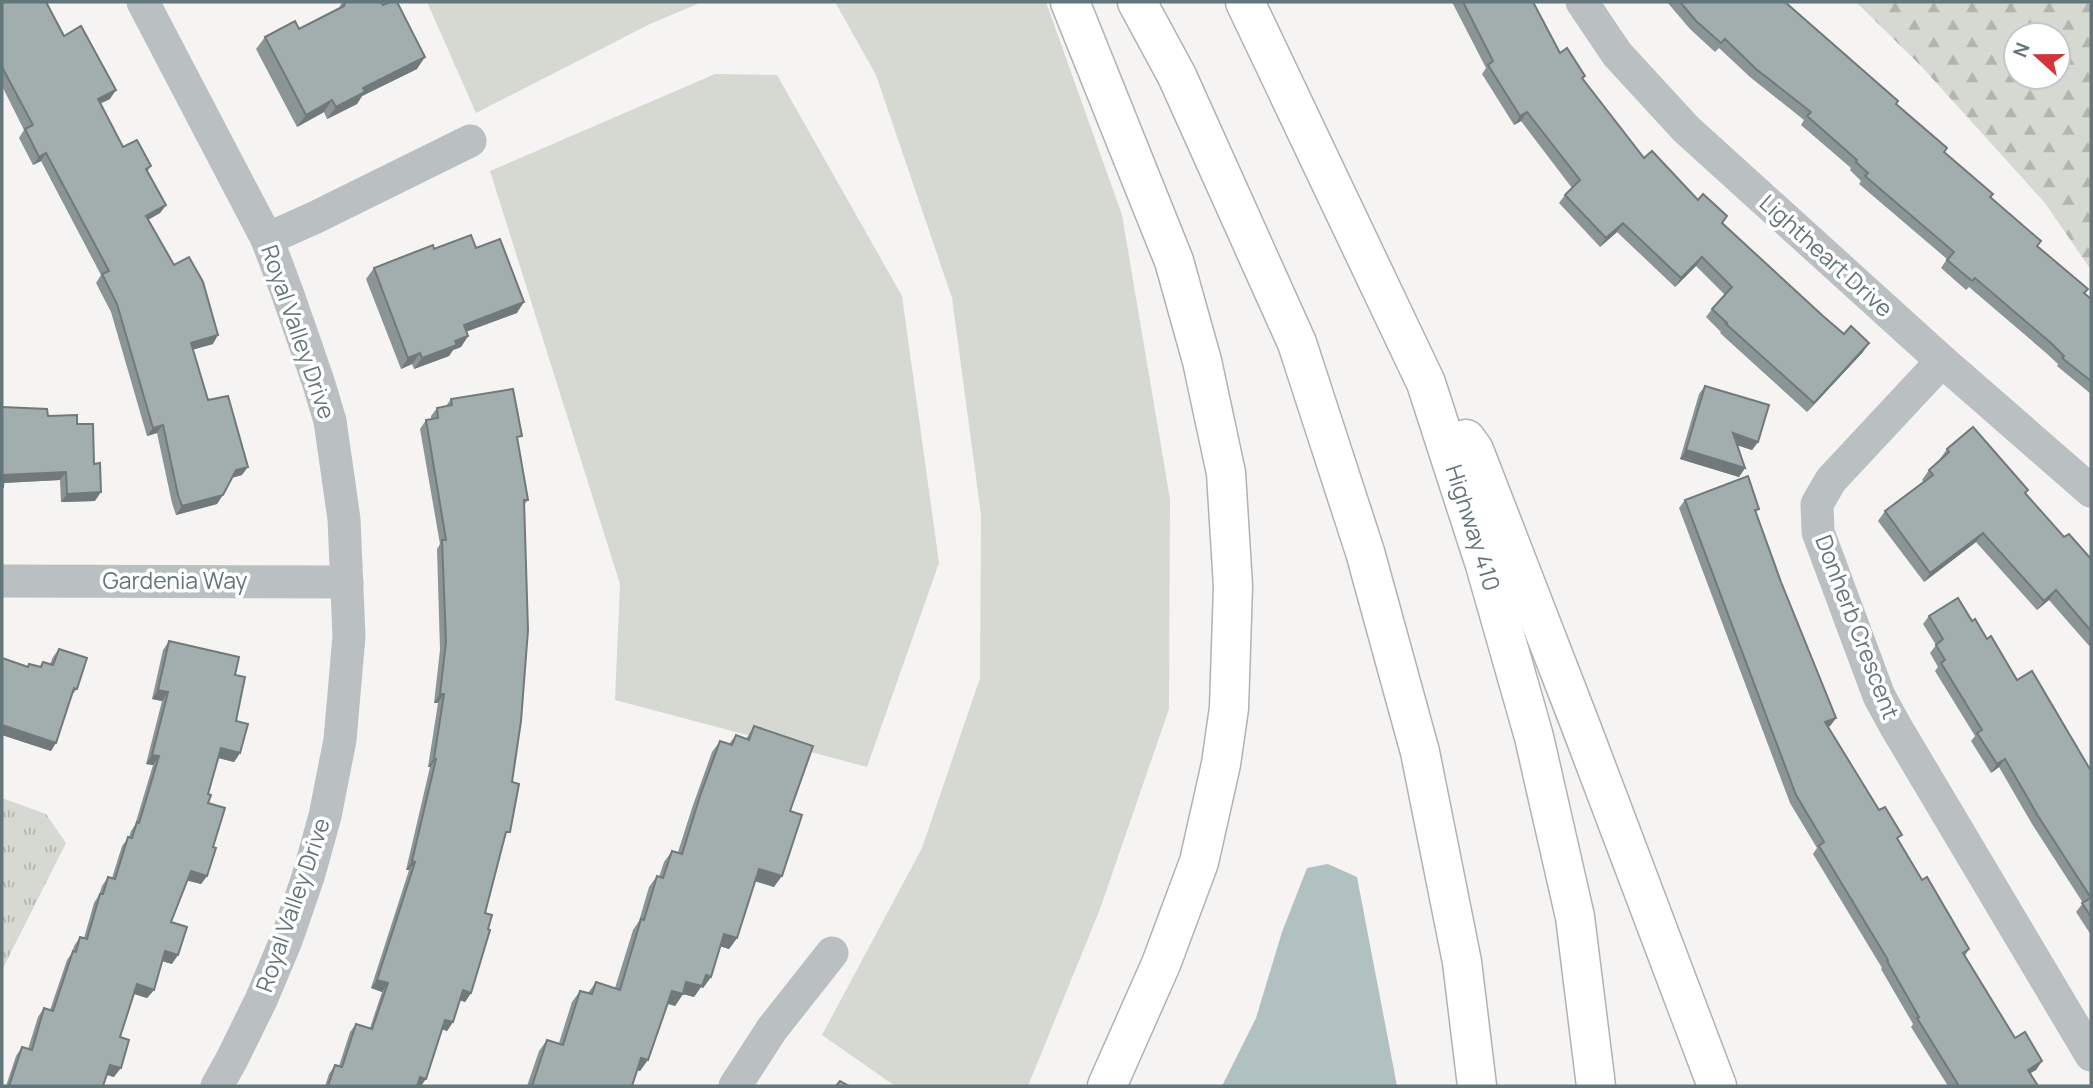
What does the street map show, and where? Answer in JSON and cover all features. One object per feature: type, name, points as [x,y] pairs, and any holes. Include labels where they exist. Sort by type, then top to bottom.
[{"type":"highway","points":[[1070,2],[1174,261],[1202,361],[1226,473],[1233,586],[1228,708],[1221,764],[1199,862],[1161,964],[1107,1086]]},
{"type":"highway","points":[[1138,2],[1177,76],[1297,343],[1365,552],[1420,752],[1462,962],[1477,1086]]},
{"type":"highway","name":"Highway 410","points":[[1245,2],[1426,383],[1485,565],[1534,737],[1574,917],[1596,1086]]},
{"type":"highway","points":[[1426,383],[1474,450],[1717,1086]]},
{"type":"street","name":"Royal Valley Drive","points":[[143,2],[267,239],[330,421],[344,519],[349,636],[340,740],[325,816],[309,877],[287,938],[261,1000],[217,1086]]},
{"type":"street","name":"Lightheart Drive","points":[[1582,2],[1617,54],[1686,129],[1942,361],[2091,491]]},
{"type":"street","points":[[267,239],[470,141]]},
{"type":"street","name":"Donherb Crescent","points":[[1942,361],[1831,480],[1817,504],[1818,532],[1880,696],[1896,727],[2091,1055]]},
{"type":"street","name":"Gardenia Way","points":[[2,581],[347,582]]},
{"type":"street","points":[[735,1086],[772,1029],[832,953]]},
{"type":"green space","points":[[427,2],[702,2],[650,24],[476,113]]},
{"type":"green space","points":[[835,2],[1046,2],[1122,215],[1170,499],[1169,709],[1100,909],[1028,1086],[895,1086],[822,1035],[922,848],[980,678],[981,515],[952,298],[876,75]]},
{"type":"green space","points":[[1856,2],[2091,2],[2091,270],[2045,203],[1921,66]]},
{"type":"green space","points":[[715,74],[777,75],[902,296],[939,563],[867,767],[615,700],[620,584],[490,171]]},
{"type":"green space","points":[[2,798],[46,814],[66,843],[2,970]]},
{"type":"shaded area","points":[[1328,864],[1357,877],[1397,1086],[1222,1086],[1256,1018],[1282,932],[1307,868]]},
{"type":"building","points":[[2,2],[46,2],[64,36],[81,26],[116,90],[98,99],[123,147],[137,140],[151,166],[146,169],[166,205],[146,216],[174,265],[189,257],[203,282],[218,335],[191,343],[208,400],[228,396],[248,467],[236,470],[223,495],[182,506],[163,425],[153,428],[117,304],[102,274],[109,271],[46,153],[39,157],[25,129],[33,125],[2,67]]},
{"type":"building","points":[[345,2],[381,2],[383,5],[397,2],[425,57],[363,88],[365,92],[336,107],[332,100],[306,115],[265,37],[295,21],[299,29],[344,6]]},
{"type":"building","points":[[1463,2],[1533,2],[1560,53],[1567,48],[1585,76],[1582,78],[1644,158],[1652,151],[1698,200],[1703,194],[1727,216],[1722,223],[1823,316],[1844,334],[1851,326],[1869,343],[1814,403],[1712,309],[1732,287],[1702,257],[1681,278],[1623,223],[1606,238],[1565,195],[1580,180],[1527,112],[1520,116],[1488,65],[1493,61]]},
{"type":"building","points":[[1680,2],[1785,2],[1898,101],[1896,104],[1947,148],[1944,152],[1993,194],[1990,197],[2041,241],[2037,246],[2088,289],[2084,293],[2091,299],[2091,381],[1975,278],[1972,281],[1947,260],[1954,252],[1865,176],[1868,173],[1857,160],[1807,116],[1811,112],[1756,69],[1725,39],[1721,43],[1696,21]]},
{"type":"building","points":[[471,235],[476,248],[500,239],[524,302],[464,325],[468,336],[455,341],[457,345],[422,358],[420,353],[408,358],[374,268],[433,245],[434,249]]},
{"type":"building","points":[[1705,386],[1769,405],[1758,442],[1733,433],[1745,468],[1686,450]]},
{"type":"building","points":[[513,389],[522,436],[517,437],[528,500],[524,500],[528,630],[521,721],[512,782],[519,784],[510,832],[506,832],[485,913],[492,915],[488,929],[490,930],[471,993],[463,990],[453,1022],[445,1020],[426,1079],[420,1077],[417,1086],[328,1086],[335,1065],[342,1067],[356,1024],[372,1029],[388,983],[377,980],[415,862],[412,861],[436,759],[434,758],[444,694],[440,694],[446,642],[442,540],[446,540],[426,420],[438,418],[437,408],[452,405],[451,399]]},
{"type":"building","points":[[2,407],[47,409],[48,416],[77,415],[77,424],[93,424],[94,464],[100,463],[101,492],[67,494],[66,472],[4,475],[2,487]]},
{"type":"building","points":[[1973,427],[2028,490],[2025,493],[2064,537],[2069,534],[2091,559],[2091,631],[2056,590],[2044,601],[1983,533],[1930,573],[1885,511],[1933,475],[1929,470],[1949,452],[1947,449]]},
{"type":"building","points":[[1748,476],[1759,509],[1755,510],[1781,582],[1836,718],[1825,722],[1879,810],[1885,807],[1902,835],[1897,838],[1922,880],[1927,877],[1969,949],[1963,953],[2015,1038],[2025,1032],[2042,1061],[2028,1070],[2038,1086],[1959,1086],[1917,1018],[1919,1017],[1888,960],[1819,846],[1824,842],[1796,795],[1685,500]]},
{"type":"building","points":[[1958,598],[1987,639],[1991,636],[2017,680],[2032,671],[2091,771],[2091,898],[2005,759],[1997,764],[1977,733],[1982,730],[1941,663],[1945,660],[1936,645],[1943,639],[1929,616]]},
{"type":"building","points":[[169,641],[239,657],[235,675],[245,677],[236,721],[248,724],[240,753],[221,748],[208,794],[211,795],[208,803],[225,808],[207,876],[191,871],[171,922],[187,927],[178,955],[165,951],[154,990],[137,984],[120,1037],[129,1040],[121,1068],[110,1065],[103,1086],[9,1086],[22,1047],[32,1050],[44,1008],[53,1011],[73,951],[76,952],[80,937],[87,939],[100,894],[103,894],[108,877],[115,879],[128,837],[132,838],[137,822],[139,823],[159,756],[152,755],[168,692],[158,690]]},
{"type":"building","points":[[59,649],[87,658],[56,743],[2,725],[2,658],[28,667],[29,664],[41,667],[43,662],[53,665]]},
{"type":"building","points":[[754,726],[813,746],[790,811],[802,815],[782,876],[759,869],[737,938],[724,934],[711,977],[706,975],[702,986],[686,982],[683,994],[672,991],[648,1060],[641,1058],[632,1086],[532,1086],[547,1040],[563,1045],[580,991],[592,994],[596,982],[620,990],[657,876],[663,878],[672,851],[682,854],[720,741],[732,745],[736,735],[749,740]]},
{"type":"building","points":[[2091,898],[2091,917],[2082,903]]},
{"type":"building","points":[[840,1081],[849,1086],[836,1086]]}]
